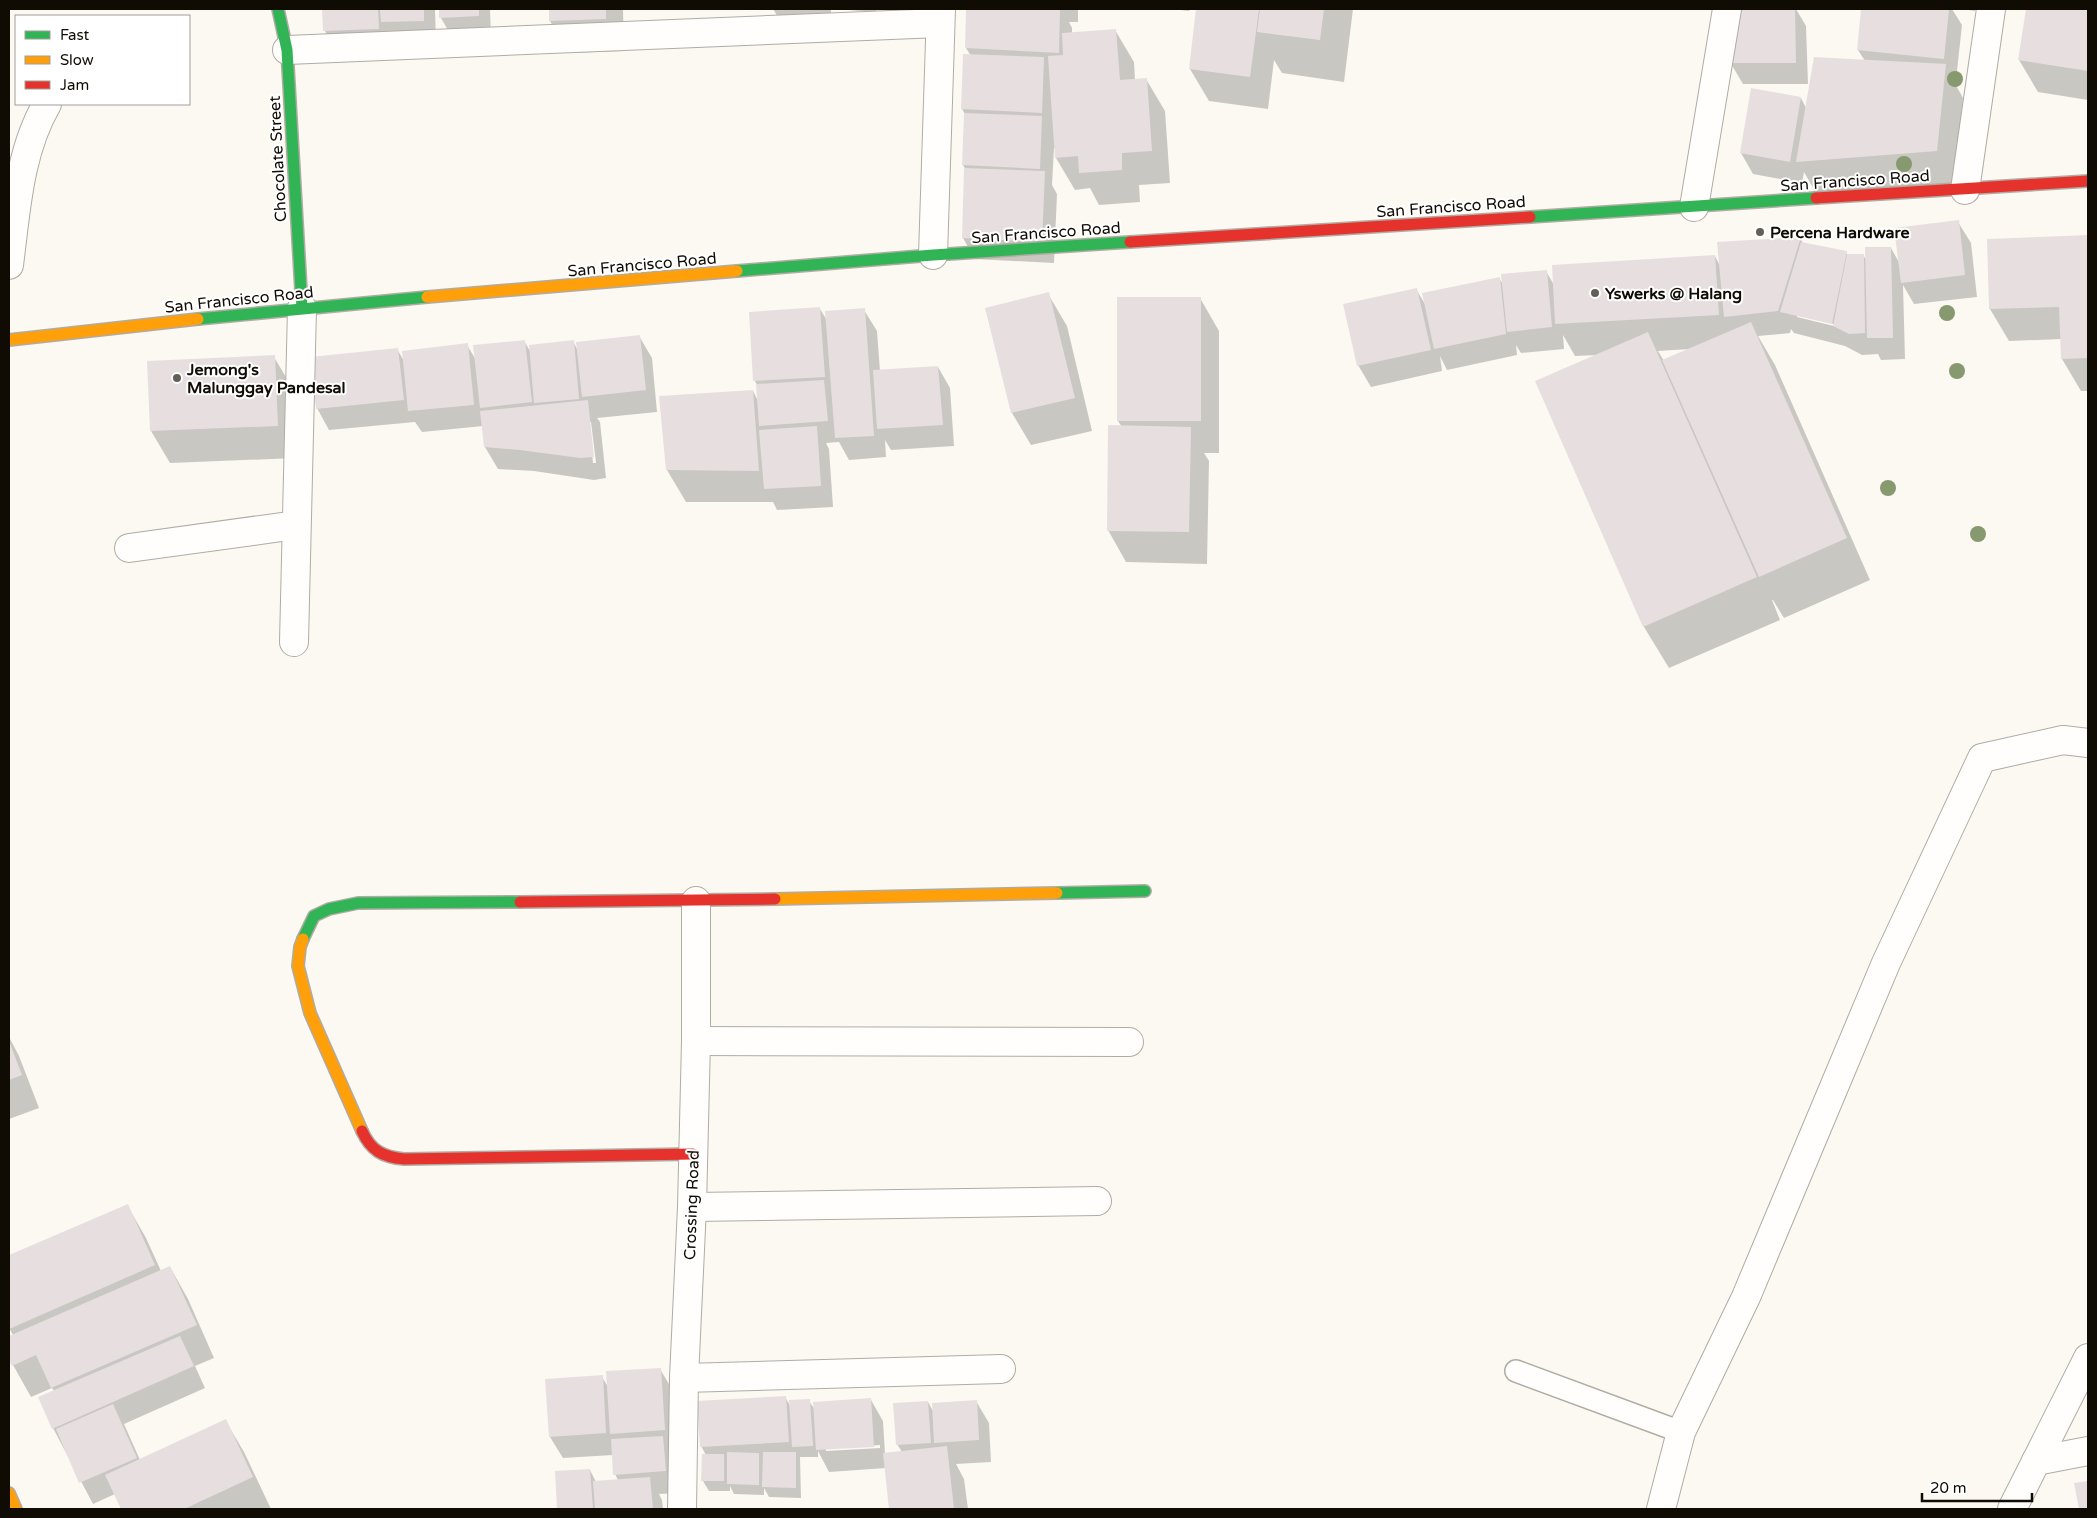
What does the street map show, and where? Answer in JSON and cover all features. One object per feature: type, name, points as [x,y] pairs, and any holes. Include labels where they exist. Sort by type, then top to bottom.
[{"type":"main road","name":"Chocolate Street","points":[[278,9],[288,50],[302,308]]},
{"type":"main road","name":"San Francisco Road","points":[[9,340],[302,308],[933,255],[1965,190],[2088,180]]},
{"type":"main road","points":[[693,1154],[404,1159],[383,1156],[368,1144],[310,1013],[298,966],[300,947],[314,916],[329,909],[358,903],[696,901],[1145,891]]},
{"type":"main road","points":[[9,1493],[16,1509]]},
{"type":"street","points":[[1694,207],[1727,9]]},
{"type":"street","points":[[1965,190],[1991,9]]},
{"type":"street","points":[[288,50],[941,16],[933,255]]},
{"type":"street","points":[[9,266],[20,180],[36,122],[46,105]]},
{"type":"street","points":[[294,642],[302,308]]},
{"type":"street","points":[[129,548],[296,526]]},
{"type":"street","points":[[1661,1509],[1681,1432],[1746,1297],[1886,963],[1982,758],[2063,740],[2088,744]]},
{"type":"street","name":"Crossing Road","points":[[682,1509],[684,1378],[692,1207],[696,1041],[696,901]]},
{"type":"street","points":[[696,1041],[1130,1042]]},
{"type":"street","points":[[692,1207],[1097,1202]]},
{"type":"street","points":[[2012,1509],[2088,1358]]},
{"type":"street","points":[[684,1378],[1002,1369]]},
{"type":"street","points":[[2036,1461],[2088,1451]]},
{"type":"lane","points":[[1516,1371],[1681,1432]]},
{"type":"building","points":[[322,9],[378,9],[379,29],[323,31]]},
{"type":"building","points":[[380,9],[424,9],[424,21],[381,22]]},
{"type":"building","points":[[439,9],[479,9],[479,16],[439,18]]},
{"type":"building","points":[[549,9],[606,9],[606,19],[549,21]]},
{"type":"building","points":[[966,9],[1060,9],[1059,53],[965,48]]},
{"type":"building","points":[[1196,9],[1259,9],[1250,77],[1189,69]]},
{"type":"building","points":[[1260,9],[1324,9],[1320,40],[1257,32]]},
{"type":"building","points":[[1739,9],[1795,9],[1796,63],[1729,63]]},
{"type":"building","points":[[1861,9],[1949,9],[1944,59],[1857,50]]},
{"type":"building","points":[[2026,9],[2088,9],[2088,71],[2018,60]]},
{"type":"building","points":[[1116,29],[1120,80],[1147,78],[1152,151],[1122,153],[1122,170],[1079,173],[1078,156],[1055,158],[1048,56],[1063,55],[1062,33]]},
{"type":"building","points":[[963,54],[1044,57],[1042,113],[961,109]]},
{"type":"building","points":[[1814,57],[1946,64],[1937,151],[1796,162]]},
{"type":"building","points":[[1751,88],[1801,97],[1790,162],[1740,153]]},
{"type":"building","points":[[964,113],[1042,116],[1040,169],[962,165]]},
{"type":"building","points":[[964,168],[1045,171],[1042,242],[962,238]]},
{"type":"building","points":[[1959,220],[1965,275],[1901,283],[1894,228]]},
{"type":"building","points":[[2088,235],[2088,358],[2061,359],[2059,307],[1989,309],[1987,239]]},
{"type":"building","points":[[1801,237],[1778,311],[1724,317],[1717,242]]},
{"type":"building","points":[[1801,242],[1847,251],[1832,324],[1780,312]]},
{"type":"building","points":[[1865,247],[1891,247],[1893,338],[1867,338]]},
{"type":"building","points":[[1847,254],[1864,254],[1865,333],[1849,334],[1833,326]]},
{"type":"building","points":[[1715,255],[1719,315],[1555,324],[1552,265]]},
{"type":"building","points":[[1547,270],[1552,327],[1507,332],[1501,274]]},
{"type":"building","points":[[1500,277],[1506,334],[1434,349],[1422,293]]},
{"type":"building","points":[[1417,288],[1431,350],[1357,366],[1343,304]]},
{"type":"building","points":[[1049,292],[1075,398],[1011,413],[985,308]]},
{"type":"building","points":[[1117,297],[1201,297],[1201,421],[1117,421]]},
{"type":"building","points":[[820,307],[825,377],[753,381],[749,312]]},
{"type":"building","points":[[865,308],[874,436],[835,438],[825,311]]},
{"type":"building","points":[[1751,322],[1847,538],[1759,577],[1662,360]]},
{"type":"building","points":[[1648,332],[1757,577],[1643,627],[1535,381]]},
{"type":"building","points":[[640,335],[646,390],[582,397],[576,342]]},
{"type":"building","points":[[525,340],[532,402],[480,408],[473,345]]},
{"type":"building","points":[[574,340],[579,399],[534,403],[529,345]]},
{"type":"building","points":[[468,343],[474,405],[408,411],[402,351]]},
{"type":"building","points":[[398,348],[404,400],[316,409],[310,357]]},
{"type":"building","points":[[275,355],[278,426],[150,431],[147,361]]},
{"type":"building","points":[[938,366],[943,425],[877,429],[873,370]]},
{"type":"building","points":[[824,380],[828,421],[759,426],[756,384]]},
{"type":"building","points":[[753,390],[759,471],[666,470],[659,396]]},
{"type":"building","points":[[588,400],[594,457],[580,458],[484,447],[480,411]]},
{"type":"building","points":[[1108,425],[1191,427],[1189,532],[1107,531]]},
{"type":"building","points":[[817,426],[821,486],[764,489],[759,430]]},
{"type":"building","points":[[9,1041],[22,1075],[9,1080]]},
{"type":"building","points":[[128,1204],[155,1265],[9,1329],[9,1255]]},
{"type":"building","points":[[170,1266],[197,1325],[51,1388],[36,1355],[12,1366],[9,1359],[9,1336]]},
{"type":"building","points":[[180,1336],[194,1366],[52,1429],[38,1397]]},
{"type":"building","points":[[661,1368],[665,1430],[610,1434],[606,1371]]},
{"type":"building","points":[[603,1375],[606,1433],[549,1437],[545,1379]]},
{"type":"building","points":[[786,1396],[789,1442],[700,1447],[697,1401]]},
{"type":"building","points":[[871,1398],[874,1447],[816,1450],[813,1402]]},
{"type":"building","points":[[810,1399],[813,1446],[792,1447],[789,1400]]},
{"type":"building","points":[[977,1400],[979,1440],[934,1443],[932,1403]]},
{"type":"building","points":[[928,1401],[931,1443],[896,1445],[893,1403]]},
{"type":"building","points":[[113,1404],[137,1458],[79,1483],[56,1429]]},
{"type":"building","points":[[226,1419],[253,1477],[184,1509],[121,1509],[105,1475]]},
{"type":"building","points":[[663,1436],[666,1471],[613,1475],[611,1439]]},
{"type":"building","points":[[947,1446],[954,1509],[889,1509],[883,1453]]},
{"type":"building","points":[[727,1452],[759,1453],[759,1485],[727,1484]]},
{"type":"building","points":[[763,1452],[796,1452],[796,1488],[762,1487]]},
{"type":"building","points":[[702,1454],[724,1454],[724,1481],[701,1481]]},
{"type":"building","points":[[590,1469],[593,1509],[557,1509],[555,1471]]},
{"type":"building","points":[[650,1477],[653,1509],[595,1509],[593,1481]]},
{"type":"building","points":[[2088,1481],[2088,1509],[2079,1509],[2074,1483]]},
{"type":"traffic: fast","points":[[278,9],[287,50],[302,308]]},
{"type":"traffic: fast","points":[[1530,217],[1816,198]]},
{"type":"traffic: fast","points":[[737,271],[933,255],[1130,242]]},
{"type":"traffic: fast","points":[[198,319],[427,297]]},
{"type":"traffic: fast","points":[[1057,893],[1145,891]]},
{"type":"traffic: fast","points":[[303,939],[314,916],[329,909],[358,903],[520,902]]},
{"type":"traffic: slow","points":[[427,297],[737,271]]},
{"type":"traffic: slow","points":[[9,340],[198,319]]},
{"type":"traffic: slow","points":[[775,899],[1057,893]]},
{"type":"traffic: slow","points":[[303,939],[298,966],[310,1013],[362,1131]]},
{"type":"traffic: slow","points":[[9,1493],[16,1509]]},
{"type":"traffic: jam","points":[[1816,198],[2088,181]]},
{"type":"traffic: jam","points":[[1130,242],[1530,217]]},
{"type":"traffic: jam","points":[[520,902],[775,899]]},
{"type":"traffic: jam","points":[[362,1131],[369,1144],[378,1152],[390,1157],[404,1159],[693,1154]]},
{"type":"place","name":"Percena Hardware","points":[[1760,232]]},
{"type":"place","name":"Yswerks @ Halang","points":[[1595,293]]},
{"type":"place","name":"Jemong's Malunggay Pandesal","points":[[177,378]]}]
